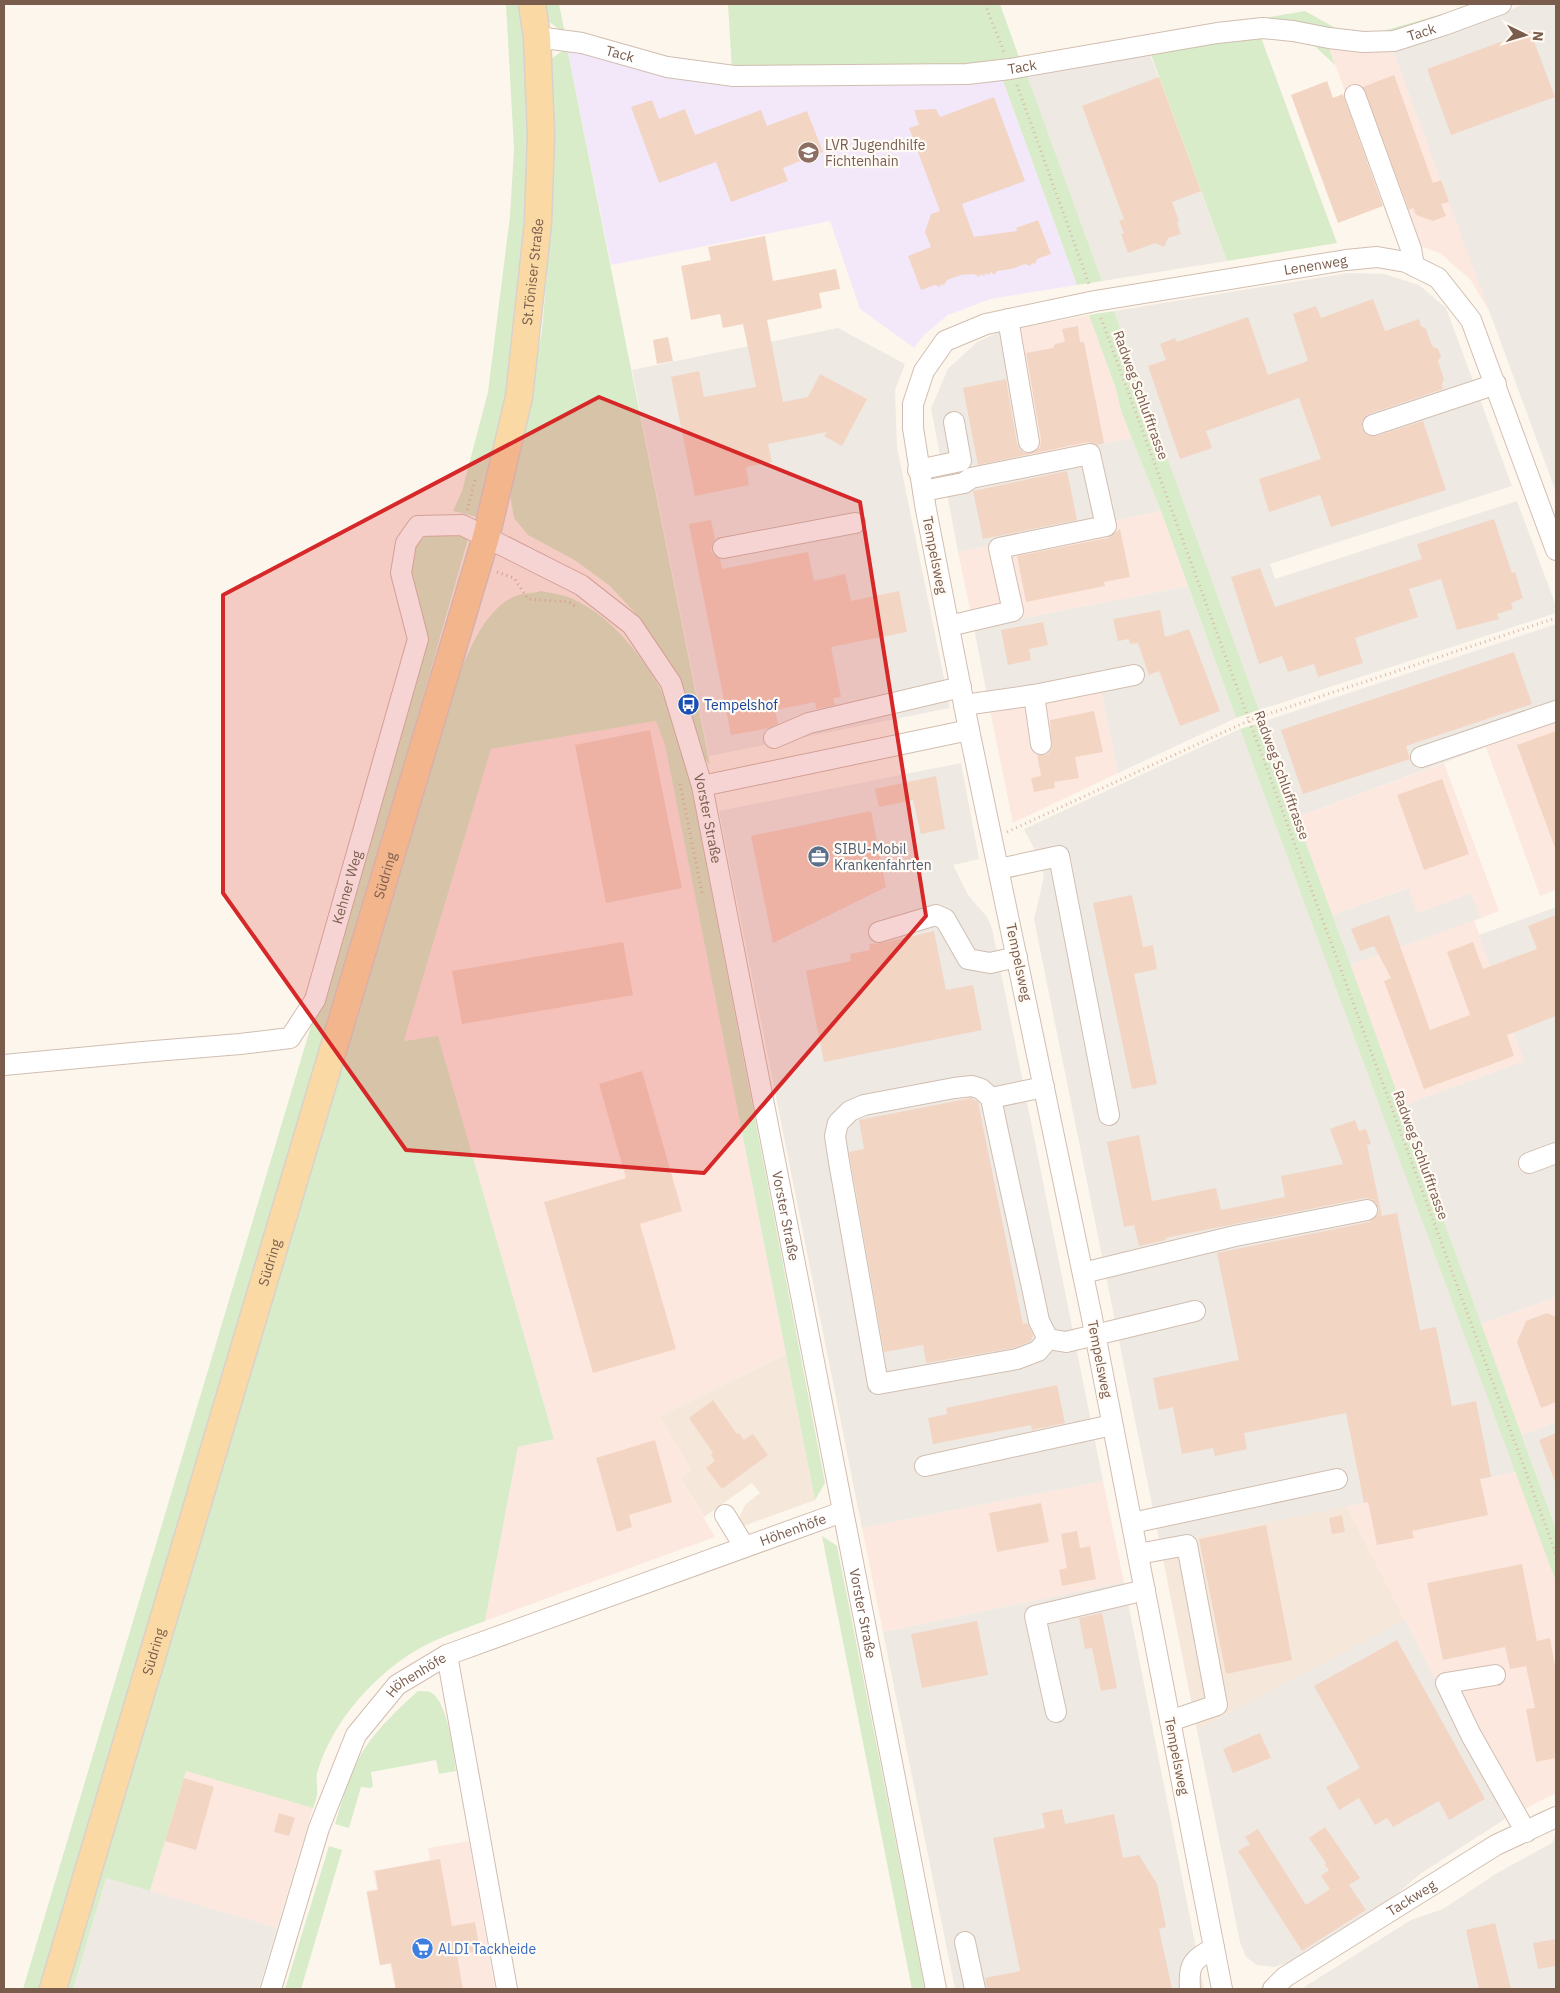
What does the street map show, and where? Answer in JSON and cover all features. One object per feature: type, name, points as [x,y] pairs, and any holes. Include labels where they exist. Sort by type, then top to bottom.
[{"type":"main road","name":"St.Töniser Straße","points":[[486,537],[519,397],[538,223],[541,136],[537,37],[532,4]]},
{"type":"main road","name":"Südring","points":[[53,1989],[486,537]]},
{"type":"street","name":"Tack","points":[[537,37],[582,43],[667,67],[734,76],[967,74],[1010,69],[1217,33],[1263,28],[1363,42],[1394,42],[1501,4]]},
{"type":"street","points":[[1355,95],[1411,248],[1414,266]]},
{"type":"street","name":"Lenenweg","points":[[921,379],[933,356],[945,341],[986,324],[1094,301],[1346,260],[1377,258],[1406,262],[1438,278],[1471,320],[1556,550]]},
{"type":"street","points":[[1008,319],[1028,442]]},
{"type":"street","name":"Tempelsweg","points":[[921,379],[913,404],[913,428],[918,470],[969,730],[1018,956],[1083,1274],[1222,1989]]},
{"type":"street","points":[[1373,426],[1496,384]]},
{"type":"street","points":[[918,470],[961,461],[954,422]]},
{"type":"street","points":[[923,491],[964,484],[971,478],[1090,454],[1106,526],[999,548],[1013,611],[949,626]]},
{"type":"street","points":[[723,548],[855,523]]},
{"type":"street","name":"Kehner Weg","points":[[4,1065],[290,1038],[315,1000],[418,639],[401,573],[406,543],[418,526],[462,525],[486,537]]},
{"type":"street","name":"Vorster Straße","points":[[486,537],[581,585],[632,625],[671,683],[702,786],[936,1989]]},
{"type":"street","points":[[774,738],[809,724],[963,696],[1034,694],[1134,675]]},
{"type":"street","points":[[1034,694],[1041,744]]},
{"type":"street","points":[[1421,757],[1556,711]]},
{"type":"street","points":[[702,786],[969,730]]},
{"type":"street","points":[[999,869],[1059,856],[1110,1115]]},
{"type":"street","points":[[879,932],[936,915],[945,919],[968,959],[990,962],[1018,956]]},
{"type":"street","points":[[972,1086],[981,1089],[990,1098],[1039,1321],[1048,1339],[1038,1351],[1017,1359],[878,1384],[836,1136],[838,1123],[850,1111],[864,1105],[972,1086]]},
{"type":"street","points":[[990,1098],[1044,1087]]},
{"type":"street","points":[[1529,1163],[1556,1153]]},
{"type":"street","points":[[1083,1274],[1235,1236],[1367,1210]]},
{"type":"street","points":[[1048,1339],[1066,1342],[1195,1311]]},
{"type":"street","points":[[925,1466],[1112,1425]]},
{"type":"street","points":[[1132,1523],[1337,1479]]},
{"type":"street","name":"Höhenhöfe","points":[[271,1989],[319,1828],[356,1735],[398,1685],[447,1655],[842,1512]]},
{"type":"street","name":"Höhenhöfe","points":[[725,1515],[744,1546]]},
{"type":"street","points":[[1138,1554],[1187,1544],[1217,1705],[1170,1720]]},
{"type":"street","points":[[1056,1712],[1036,1616],[1144,1590]]},
{"type":"street","points":[[447,1655],[507,1989]]},
{"type":"street","points":[[1495,1675],[1446,1683],[1471,1736],[1526,1832]]},
{"type":"street","name":"Tackweg","points":[[1273,1989],[1285,1977],[1496,1846],[1556,1817]]},
{"type":"street","points":[[965,1942],[975,1989]]},
{"type":"street","points":[[1190,1989],[1190,1968],[1196,1958],[1214,1948]]},
{"type":"path","name":"Radweg Schlufftrasse","points":[[986,4],[1556,1554]]},
{"type":"path","points":[[478,566],[514,578],[528,599],[569,602],[576,607]]},
{"type":"path","points":[[993,838],[1250,720],[1556,618]]},
{"type":"path","points":[[679,780],[702,894]]},
{"type":"highlighted area","points":[[599,397],[860,502],[926,916],[704,1173],[406,1150],[223,893],[223,595]]},
{"type":"shaded area","points":[[1524,4],[1556,4],[1556,492],[1392,48],[1490,19]]},
{"type":"shaded area","points":[[1327,42],[1392,48],[1491,314],[1470,279],[1440,253],[1399,239]]},
{"type":"shaded area","name":"LVR Jugendhilfe Fichtenhain","points":[[567,48],[659,71],[1001,75],[1077,285],[990,299],[948,315],[925,334],[914,348],[860,309],[830,221],[611,265]]},
{"type":"shaded area","points":[[1149,52],[1227,261],[1102,281],[1025,73]]},
{"type":"shaded area","points":[[1348,273],[1384,274],[1419,285],[1446,308],[1512,486],[1270,564],[1275,579],[1517,501],[1556,606],[1556,613],[1259,710],[1114,311]]},
{"type":"shaded area","points":[[1089,315],[1132,438],[1026,460],[1001,331]]},
{"type":"shaded area","points":[[838,328],[905,364],[895,390],[897,447],[950,708],[709,756],[632,370]]},
{"type":"shaded area","points":[[1001,331],[1026,459],[1132,438],[1161,511],[958,552],[931,408],[948,369],[977,342]]},
{"type":"shaded area","points":[[1161,511],[1188,586],[974,628],[958,552]]},
{"type":"shaded area","points":[[1188,586],[1236,718],[1118,773],[1097,672],[987,695],[974,628]]},
{"type":"shaded area","points":[[1556,624],[1556,721],[1297,817],[1262,722]]},
{"type":"shaded area","points":[[1100,687],[1118,773],[1013,823],[990,710]]},
{"type":"shaded area","points":[[656,721],[665,745],[786,1354],[660,1417],[691,1470],[680,1477],[715,1537],[485,1621],[518,1447],[554,1439],[438,1037],[404,1041],[491,749]]},
{"type":"shaded area","points":[[1556,721],[1556,890],[1540,896],[1486,747]]},
{"type":"shaded area","points":[[1240,729],[1516,1472],[1160,1544],[1034,919],[1044,877],[1040,860],[1024,829]]},
{"type":"shaded area","points":[[961,763],[979,859],[953,865],[968,895],[987,917],[992,928],[1103,1481],[862,1528],[719,811]]},
{"type":"shaded area","points":[[1444,763],[1499,911],[1481,918],[1471,893],[1417,913],[1407,888],[1332,915],[1297,817]]},
{"type":"shaded area","points":[[1408,888],[1417,913],[1471,893],[1481,918],[1350,965],[1332,915]]},
{"type":"shaded area","points":[[1556,907],[1556,1297],[1481,1324],[1402,1106],[1524,1061],[1479,935]]},
{"type":"shaded area","points":[[1474,920],[1524,1061],[1402,1106],[1350,965]]},
{"type":"shaded area","points":[[1556,1297],[1556,1422],[1522,1435],[1481,1324]]},
{"type":"shaded area","points":[[786,1354],[815,1500],[741,1527],[739,1518],[745,1505],[760,1493],[752,1483],[704,1517],[680,1477],[691,1470],[659,1417]]},
{"type":"shaded area","points":[[1556,1422],[1556,1529],[1522,1435]]},
{"type":"shaded area","points":[[1516,1472],[1556,1582],[1556,1793],[1505,1819],[1347,1506]]},
{"type":"shaded area","points":[[1103,1481],[1124,1582],[883,1632],[862,1528]]},
{"type":"shaded area","points":[[1347,1506],[1405,1620],[1197,1730],[1160,1544]]},
{"type":"shaded area","points":[[1124,1582],[1204,1989],[955,1989],[883,1632]]},
{"type":"shaded area","points":[[1405,1620],[1505,1819],[1420,1874],[1396,1895],[1287,1963],[1274,1967],[1257,1965],[1246,1957],[1240,1942],[1197,1730]]},
{"type":"shaded area","points":[[186,1770],[313,1808],[277,1928],[150,1891]]},
{"type":"shaded area","points":[[1556,1833],[1556,1989],[1301,1989],[1411,1920],[1443,1909],[1497,1873],[1552,1843]]},
{"type":"shaded area","points":[[469,1841],[495,1989],[395,1989],[390,1964],[380,1966],[366,1891],[377,1889],[373,1871],[430,1860],[428,1848]]},
{"type":"shaded area","points":[[106,1878],[277,1928],[259,1989],[73,1989]]},
{"type":"green space","points":[[506,4],[523,4],[531,157],[521,291],[505,400],[477,517],[453,511],[462,491],[488,392],[510,216],[514,149]]},
{"type":"green space","points":[[541,4],[559,4],[565,34],[543,17]]},
{"type":"green space","points":[[728,4],[1000,4],[1020,60],[1305,11],[1355,39],[1293,25],[1258,24],[987,65],[732,71]]},
{"type":"green space","points":[[1477,4],[1458,15],[1430,26],[1388,35],[1355,39]]},
{"type":"green space","points":[[1259,32],[1337,243],[1227,261],[1150,52],[1026,73],[1102,281],[1077,285],[1001,75]]},
{"type":"green space","points":[[1303,35],[1327,42],[1335,65]]},
{"type":"green space","points":[[567,48],[710,765],[704,758],[686,699],[660,648],[638,616],[610,586],[576,561],[528,535],[514,518],[510,495],[542,331],[551,225],[551,59]]},
{"type":"green space","points":[[1114,311],[1259,710],[1236,718],[1161,511],[1121,411],[1116,389],[1089,315]]},
{"type":"green space","points":[[446,531],[468,539],[324,1045],[42,1989],[23,1989],[426,637],[423,616],[407,570],[412,547],[430,533]]},
{"type":"green space","points":[[541,591],[571,598],[587,606],[616,630],[642,659],[662,691],[676,726],[691,785],[825,1483],[815,1500],[665,745],[656,721],[491,749],[404,1041],[438,1036],[554,1439],[518,1447],[485,1621],[423,1646],[399,1662],[369,1687],[344,1718],[325,1752],[317,1773],[317,1795],[313,1808],[186,1771],[150,1891],[106,1878],[73,1989],[63,1989],[455,686],[470,649],[491,615],[504,603],[518,595]]},
{"type":"green space","points":[[1262,722],[1556,1529],[1556,1582],[1240,729]]},
{"type":"green space","points":[[822,1536],[837,1546],[925,1989],[912,1989]]},
{"type":"green space","points":[[418,1691],[430,1692],[441,1705],[449,1728],[456,1771],[439,1774],[436,1760],[371,1772],[373,1786],[371,1788],[361,1787],[349,1828],[335,1824],[351,1775],[365,1748],[390,1718]]},
{"type":"green space","points":[[329,1846],[342,1850],[301,1989],[285,1989]]},
{"type":"building","points":[[1530,31],[1555,97],[1451,135],[1427,69]]},
{"type":"building","points":[[1394,75],[1433,183],[1441,180],[1449,202],[1441,204],[1446,216],[1433,221],[1416,215],[1413,208],[1409,210],[1363,87]]},
{"type":"building","points":[[1159,77],[1201,191],[1172,202],[1179,221],[1177,222],[1181,234],[1168,238],[1164,247],[1155,243],[1128,253],[1121,234],[1124,233],[1119,221],[1124,219],[1082,106]]},
{"type":"building","points":[[1327,81],[1333,98],[1343,94],[1383,206],[1338,223],[1291,95]]},
{"type":"building","points":[[994,97],[1025,181],[962,204],[974,237],[1017,231],[1016,228],[1038,220],[1051,254],[1037,259],[1035,264],[1032,263],[1030,266],[1025,264],[997,271],[994,275],[991,272],[989,275],[986,273],[984,276],[981,274],[979,277],[974,274],[961,275],[947,280],[940,287],[935,285],[921,290],[908,256],[931,247],[925,232],[931,214],[940,211],[909,128],[919,125],[914,110],[936,109],[940,117]]},
{"type":"building","points":[[652,100],[659,119],[685,109],[695,135],[761,110],[767,126],[807,111],[823,152],[783,168],[788,181],[731,202],[716,162],[659,183],[631,107]]},
{"type":"building","points":[[765,236],[773,281],[836,269],[840,289],[819,293],[822,308],[767,320],[783,402],[808,397],[820,374],[867,399],[842,446],[824,436],[827,432],[768,444],[772,462],[746,467],[749,485],[695,496],[671,377],[699,371],[704,397],[756,387],[743,324],[723,328],[720,314],[691,320],[681,266],[711,260],[708,247]]},
{"type":"building","points":[[1373,299],[1385,331],[1419,319],[1421,326],[1426,329],[1432,346],[1438,349],[1441,356],[1438,361],[1444,379],[1443,389],[1369,414],[1362,422],[1362,429],[1366,434],[1376,436],[1423,421],[1446,490],[1331,527],[1320,495],[1269,512],[1259,479],[1321,459],[1299,398],[1206,431],[1212,448],[1180,459],[1148,366],[1166,360],[1160,344],[1175,338],[1177,342],[1248,317],[1268,375],[1308,361],[1293,314],[1316,306],[1321,318]]},
{"type":"building","points":[[1078,326],[1080,342],[1084,342],[1104,443],[1097,445],[1088,442],[978,465],[963,388],[1006,379],[1017,444],[1020,450],[1025,453],[1036,451],[1040,447],[1041,440],[1026,353],[1053,348],[1055,344],[1065,342],[1062,329]]},
{"type":"building","points":[[668,337],[673,361],[657,364],[653,340]]},
{"type":"building","points":[[1067,471],[1077,520],[983,539],[973,491]]},
{"type":"building","points":[[1494,519],[1512,573],[1515,572],[1523,598],[1511,603],[1513,609],[1497,614],[1499,619],[1457,630],[1441,579],[1409,589],[1418,617],[1355,638],[1363,663],[1318,677],[1314,664],[1288,672],[1282,656],[1259,664],[1231,577],[1260,568],[1275,607],[1422,559],[1417,544]]},
{"type":"building","points":[[711,520],[715,539],[711,551],[714,556],[720,559],[722,569],[808,552],[814,581],[845,574],[851,601],[899,591],[907,632],[831,647],[841,697],[833,698],[835,705],[816,709],[815,702],[775,710],[778,724],[769,728],[731,735],[689,524]]},
{"type":"building","points":[[1120,529],[1130,577],[1104,582],[1105,586],[1026,602],[1017,556],[1108,538]]},
{"type":"building","points":[[1160,610],[1165,637],[1189,629],[1220,711],[1180,726],[1159,671],[1149,675],[1138,643],[1130,644],[1129,639],[1118,641],[1113,619]]},
{"type":"building","points":[[1043,622],[1048,645],[1029,649],[1031,660],[1008,665],[1001,630]]},
{"type":"building","points":[[1514,652],[1532,704],[1406,746],[1410,759],[1303,794],[1281,730]]},
{"type":"building","points":[[1094,711],[1103,752],[1075,757],[1079,778],[1054,782],[1055,788],[1034,792],[1031,778],[1041,776],[1037,755],[1048,754],[1052,748],[1050,720]]},
{"type":"building","points":[[650,730],[682,888],[606,903],[575,745]]},
{"type":"building","points":[[1556,731],[1556,848],[1555,848],[1517,745]]},
{"type":"building","points":[[936,776],[945,829],[921,834],[913,800],[879,807],[875,789]]},
{"type":"building","points":[[1442,779],[1469,854],[1424,870],[1397,795]]},
{"type":"building","points":[[871,811],[886,887],[773,943],[751,836]]},
{"type":"building","points":[[1132,895],[1143,947],[1153,945],[1157,969],[1134,974],[1157,1084],[1132,1089],[1093,903]]},
{"type":"building","points":[[1389,915],[1430,1030],[1470,1015],[1447,952],[1473,942],[1483,969],[1537,949],[1528,926],[1556,915],[1556,1016],[1507,1035],[1514,1056],[1424,1089],[1384,981],[1391,978],[1374,946],[1360,951],[1351,929]]},
{"type":"building","points":[[934,931],[946,990],[973,985],[982,1030],[824,1062],[806,971],[851,961],[850,954],[870,950],[869,944],[882,943]]},
{"type":"building","points":[[623,942],[633,995],[462,1024],[452,971]]},
{"type":"building","points":[[642,1071],[682,1211],[640,1224],[676,1349],[593,1373],[544,1202],[626,1178],[599,1084]]},
{"type":"building","points":[[971,1098],[978,1102],[1023,1324],[1027,1323],[1033,1335],[1031,1341],[1014,1348],[926,1363],[923,1345],[884,1352],[849,1152],[864,1149],[859,1120]]},
{"type":"building","points":[[1355,1120],[1359,1131],[1366,1129],[1371,1144],[1367,1145],[1382,1216],[1397,1213],[1420,1330],[1436,1327],[1452,1406],[1476,1401],[1491,1477],[1480,1479],[1488,1515],[1412,1531],[1414,1538],[1377,1545],[1368,1502],[1364,1503],[1346,1413],[1244,1433],[1247,1449],[1215,1456],[1213,1448],[1182,1454],[1173,1407],[1159,1410],[1153,1378],[1239,1360],[1217,1253],[1369,1222],[1378,1214],[1379,1208],[1376,1203],[1371,1199],[1365,1198],[1165,1238],[1166,1240],[1139,1246],[1134,1225],[1124,1227],[1107,1142],[1139,1135],[1152,1201],[1216,1188],[1221,1210],[1285,1197],[1281,1176],[1343,1164],[1330,1129]]},
{"type":"building","points":[[1547,1313],[1556,1317],[1556,1402],[1541,1408],[1517,1342],[1526,1321]]},
{"type":"building","points":[[1057,1385],[1065,1423],[1032,1430],[1031,1425],[933,1444],[928,1418],[947,1414],[946,1408]]},
{"type":"building","points":[[713,1400],[737,1434],[739,1433],[744,1440],[753,1434],[768,1455],[722,1489],[706,1468],[715,1461],[711,1455],[713,1453],[689,1418]]},
{"type":"building","points":[[1556,1433],[1556,1482],[1555,1482],[1539,1440]]},
{"type":"building","points":[[655,1440],[672,1502],[629,1515],[632,1527],[617,1532],[596,1458]]},
{"type":"building","points":[[1041,1503],[1049,1542],[997,1552],[989,1513]]},
{"type":"building","points":[[1342,1515],[1345,1532],[1332,1534],[1329,1518]]},
{"type":"building","points":[[1266,1525],[1292,1660],[1226,1674],[1199,1539]]},
{"type":"building","points":[[1077,1531],[1080,1548],[1090,1546],[1096,1579],[1062,1586],[1059,1570],[1067,1568],[1061,1534]]},
{"type":"building","points":[[1522,1564],[1537,1641],[1550,1638],[1556,1671],[1556,1758],[1536,1762],[1526,1709],[1535,1708],[1526,1666],[1510,1669],[1505,1647],[1443,1660],[1427,1583]]},
{"type":"building","points":[[1102,1613],[1117,1688],[1101,1691],[1092,1648],[1085,1649],[1079,1618]]},
{"type":"building","points":[[977,1621],[988,1675],[922,1688],[911,1634]]},
{"type":"building","points":[[1397,1640],[1485,1799],[1449,1820],[1439,1801],[1393,1827],[1387,1818],[1375,1825],[1359,1798],[1339,1810],[1326,1787],[1360,1768],[1314,1686]]},
{"type":"building","points":[[1260,1733],[1271,1758],[1233,1773],[1223,1749]]},
{"type":"building","points":[[184,1778],[214,1787],[196,1850],[165,1841]]},
{"type":"building","points":[[1062,1809],[1065,1824],[1114,1814],[1123,1858],[1139,1855],[1157,1884],[1166,1927],[1159,1929],[1172,1989],[987,1989],[985,1978],[1020,1971],[993,1838],[1045,1828],[1042,1813]]},
{"type":"building","points":[[279,1813],[295,1818],[289,1836],[274,1832]]},
{"type":"building","points":[[1325,1827],[1360,1878],[1349,1885],[1366,1910],[1302,1951],[1238,1851],[1250,1844],[1245,1837],[1258,1829],[1306,1905],[1330,1889],[1321,1876],[1329,1870],[1309,1838]]},
{"type":"building","points":[[440,1859],[452,1926],[475,1922],[480,1951],[457,1955],[463,1989],[396,1989],[391,1963],[380,1965],[367,1892],[378,1890],[375,1871]]},
{"type":"building","points":[[1495,1923],[1511,1989],[1479,1989],[1466,1930]]},
{"type":"building","points":[[1556,1939],[1556,1966],[1538,1969],[1533,1943]]},
{"type":"place","name":"LVR Jugendhilfe Fichtenhain","points":[[809,153]]},
{"type":"place","name":"Tempelshof","points":[[688,705]]},
{"type":"place","name":"SIBU-Mobil Krankenfahrten","points":[[818,857]]},
{"type":"place","name":"ALDI Tackheide","points":[[422,1949]]}]
